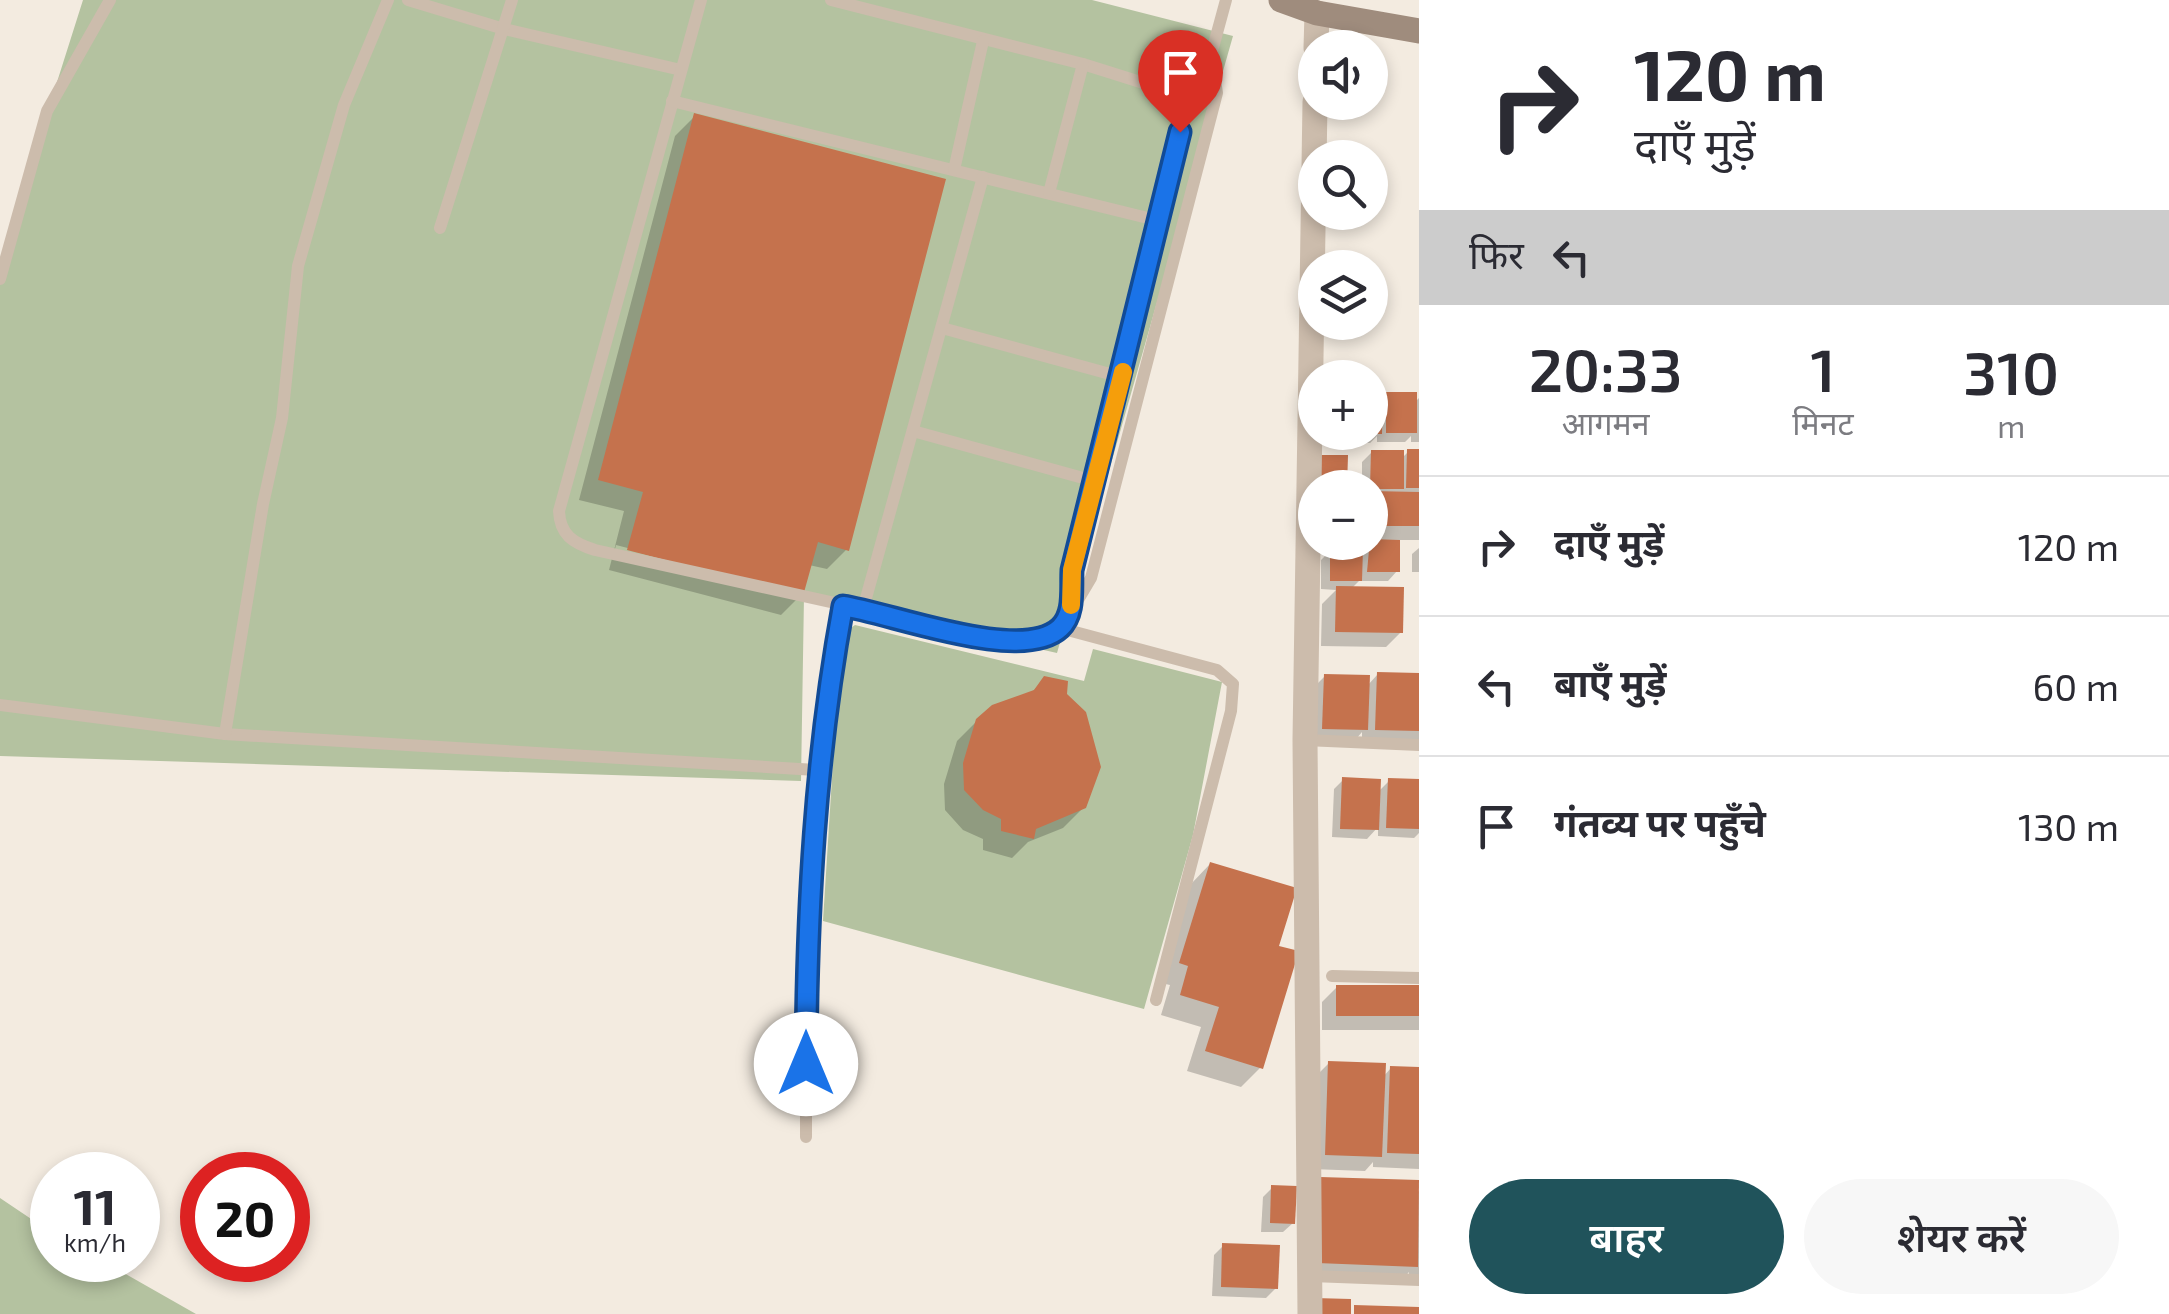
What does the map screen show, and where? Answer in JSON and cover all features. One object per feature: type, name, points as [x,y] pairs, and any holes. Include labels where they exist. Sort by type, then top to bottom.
[{"type":"main road","points":[[1281,0],[1317,14],[1419,30]]},
{"type":"street","points":[[1317,14],[1317,30]]},
{"type":"street","points":[[1310,1314],[1305,740],[1315,120]]},
{"type":"lane","points":[[0,279],[48,112],[110,0]]},
{"type":"lane","points":[[225,734],[263,504],[282,418],[298,266],[344,105],[388,0]]},
{"type":"lane","points":[[408,0],[504,29],[681,70]]},
{"type":"lane","points":[[440,228],[512,0]]},
{"type":"lane","points":[[701,0],[558,511],[560,526],[567,536],[595,550],[998,639],[1026,642],[1060,628],[1091,578],[1217,93],[1211,55]]},
{"type":"lane","points":[[831,0],[1082,64],[1188,97]]},
{"type":"lane","points":[[1070,612],[1072,570],[1188,97],[1211,55],[1226,0]]},
{"type":"lane","points":[[954,170],[983,40]]},
{"type":"lane","points":[[1049,193],[1082,64]]},
{"type":"lane","points":[[672,102],[1160,221]]},
{"type":"lane","points":[[863,609],[983,177]]},
{"type":"lane","points":[[942,328],[1121,378]]},
{"type":"lane","points":[[913,431],[1094,481]]},
{"type":"lane","points":[[806,1137],[806,954],[816,770],[843,606]]},
{"type":"lane","points":[[1060,628],[1217,670],[1233,684],[1231,711],[1156,1000]]},
{"type":"lane","points":[[0,705],[225,734],[816,770]]},
{"type":"lane","points":[[1305,740],[1419,745]]},
{"type":"lane","points":[[1332,976],[1419,978]]},
{"type":"lane","points":[[1311,1276],[1419,1280]]},
{"type":"green space","points":[[83,0],[1092,0],[1233,36],[1057,653],[804,596],[801,781],[0,756],[0,262]]},
{"type":"green space","points":[[855,625],[1084,681],[1093,649],[1222,682],[1193,835],[1144,1009],[823,921],[841,635]]},
{"type":"green space","points":[[0,1198],[30,1218],[30,1282],[140,1282],[196,1314],[0,1314]]},
{"type":"building","points":[[694,113],[946,179],[849,551],[818,542],[803,596],[627,550],[643,492],[598,480]]},
{"type":"building","points":[[1388,392],[1417,392],[1417,433],[1388,433]]},
{"type":"building","points":[[1407,449],[1419,449],[1419,488],[1406,488]]},
{"type":"building","points":[[1371,450],[1404,450],[1404,489],[1388,489],[1388,470],[1370,470]]},
{"type":"building","points":[[1314,455],[1348,455],[1348,470],[1314,470]]},
{"type":"building","points":[[1388,491],[1419,492],[1419,526],[1388,526]]},
{"type":"building","points":[[1388,540],[1400,540],[1400,572],[1367,572],[1368,560],[1388,560]]},
{"type":"building","points":[[1330,560],[1363,560],[1362,581],[1330,581]]},
{"type":"building","points":[[1336,586],[1404,587],[1403,633],[1335,632]]},
{"type":"building","points":[[1377,672],[1419,673],[1419,731],[1375,730]]},
{"type":"building","points":[[1324,674],[1370,675],[1368,730],[1322,729]]},
{"type":"building","points":[[1044,676],[1068,681],[1067,694],[1086,712],[1101,767],[1086,808],[1036,829],[1034,839],[1001,831],[1001,819],[983,810],[964,790],[963,763],[976,719],[992,705],[1034,690]]},
{"type":"building","points":[[1342,777],[1381,779],[1379,830],[1340,829]]},
{"type":"building","points":[[1388,778],[1419,779],[1419,829],[1386,828]]},
{"type":"building","points":[[1210,862],[1297,888],[1279,946],[1299,951],[1263,1069],[1205,1051],[1219,1007],[1180,995],[1188,966],[1179,963]]},
{"type":"building","points":[[1336,985],[1419,985],[1419,1016],[1336,1016]]},
{"type":"building","points":[[1328,1061],[1386,1063],[1382,1157],[1325,1155]]},
{"type":"building","points":[[1390,1066],[1419,1067],[1419,1154],[1387,1153]]},
{"type":"building","points":[[1320,1177],[1419,1180],[1418,1267],[1317,1263]]},
{"type":"building","points":[[1271,1185],[1297,1186],[1295,1224],[1270,1223]]},
{"type":"building","points":[[1222,1243],[1280,1245],[1278,1289],[1221,1287]]},
{"type":"building","points":[[1314,1298],[1351,1299],[1351,1314],[1314,1314]]},
{"type":"building","points":[[1354,1305],[1419,1307],[1419,1314],[1354,1314]]},
{"type":"slow traffic","points":[[1071,605],[1072,570],[1123,372]]},
{"type":"route","points":[[806,1064],[806,954],[816,770],[843,606],[927,626],[1026,642],[1044,638],[1060,628],[1070,612],[1072,570],[1180,132]]}]
